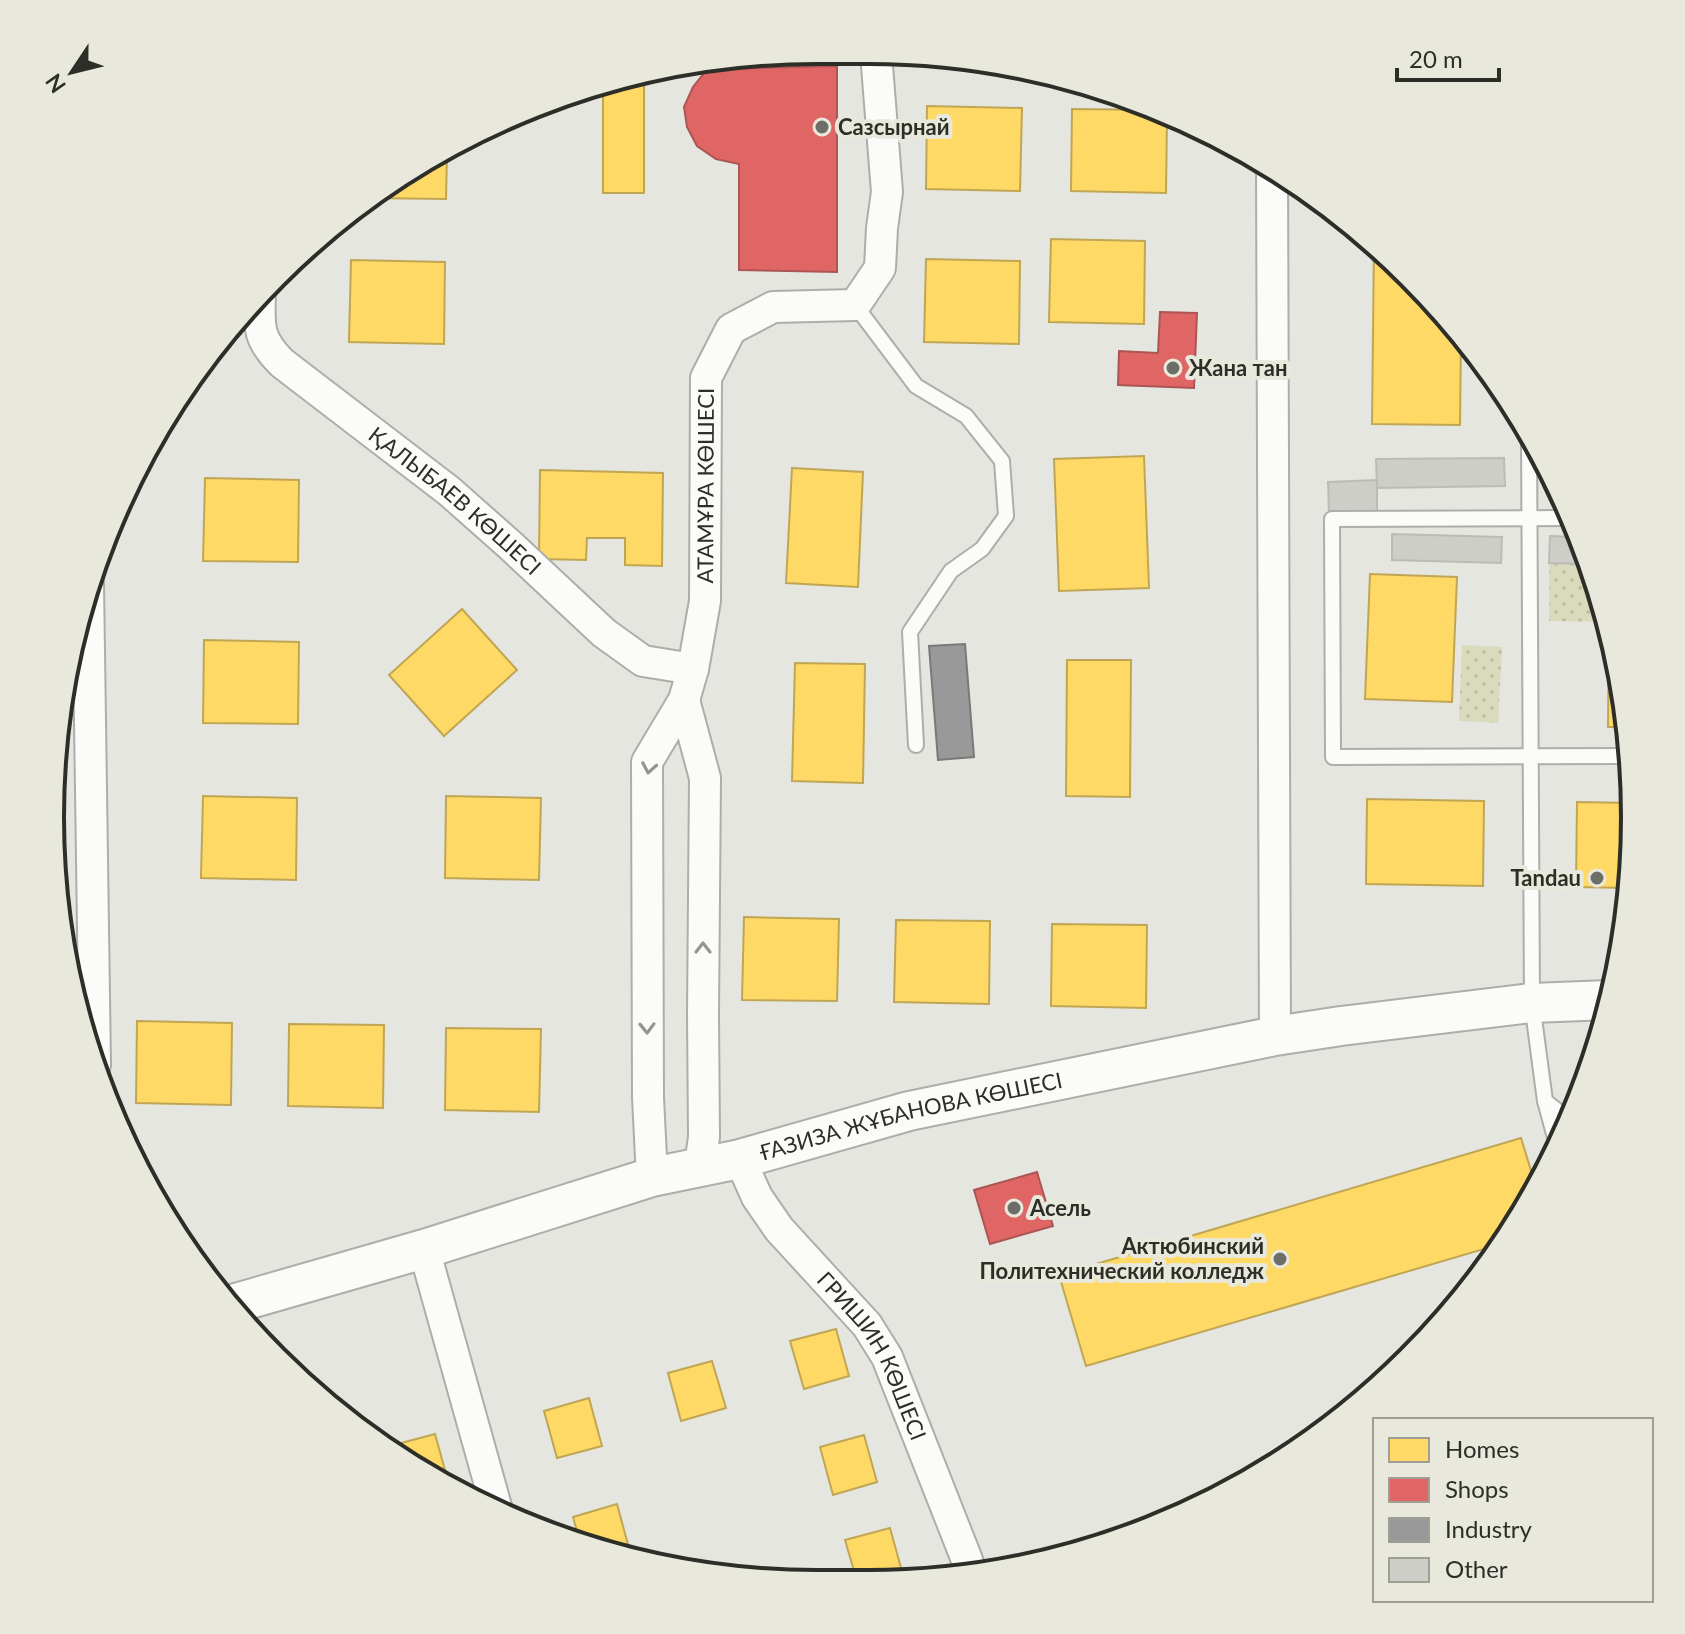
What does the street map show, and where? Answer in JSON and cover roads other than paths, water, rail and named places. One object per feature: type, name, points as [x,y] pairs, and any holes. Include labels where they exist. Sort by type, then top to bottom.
[{"type":"street","points":[[855,305],[880,268],[887,192],[877,64]]},
{"type":"street","points":[[1272,182],[1275,1036]]},
{"type":"street","name":"АТАМҰРА КӨШЕСІ","points":[[652,1177],[647,1082],[647,762],[684,700],[705,601],[706,378],[731,329],[773,307],[855,305]]},
{"type":"street","name":"ҚАЛЫБАЕВ КӨШЕСІ","points":[[259,312],[259,325],[268,348],[282,363],[449,491],[604,633],[643,661],[693,669]]},
{"type":"street","points":[[89,627],[94,1027]]},
{"type":"street","points":[[684,700],[705,778],[704,1137],[700,1166]]},
{"type":"street","name":"ҒАЗИЗА ЖҰБАНОВА КӨШЕСІ","points":[[242,1301],[424,1249],[652,1177],[740,1159],[909,1111],[1275,1036],[1532,1003],[1598,1000]]},
{"type":"street","name":"ГРИШИН КӨШЕСІ","points":[[740,1159],[757,1197],[779,1229],[867,1325],[887,1357],[968,1564]]},
{"type":"street","points":[[424,1249],[493,1496]]},
{"type":"lane","points":[[855,305],[916,386],[966,416],[1002,461],[1006,516],[982,549],[951,571],[910,632],[916,745]]},
{"type":"lane","points":[[1529,458],[1532,1003],[1545,1101],[1553,1129]]},
{"type":"lane","points":[[1559,518],[1332,519],[1333,757],[1618,756]]},
{"type":"lane","points":[[1545,1101],[1560,1113]]},
{"type":"place","name":"Сазсырнай","points":[[822,127]]},
{"type":"place","name":"Жана тан","points":[[1173,368]]},
{"type":"place","name":"Tandau","points":[[1597,878]]},
{"type":"place","name":"Асель","points":[[1014,1208]]},
{"type":"place","name":"Актюбинский Политехнический колледж","points":[[1280,1259]]}]
